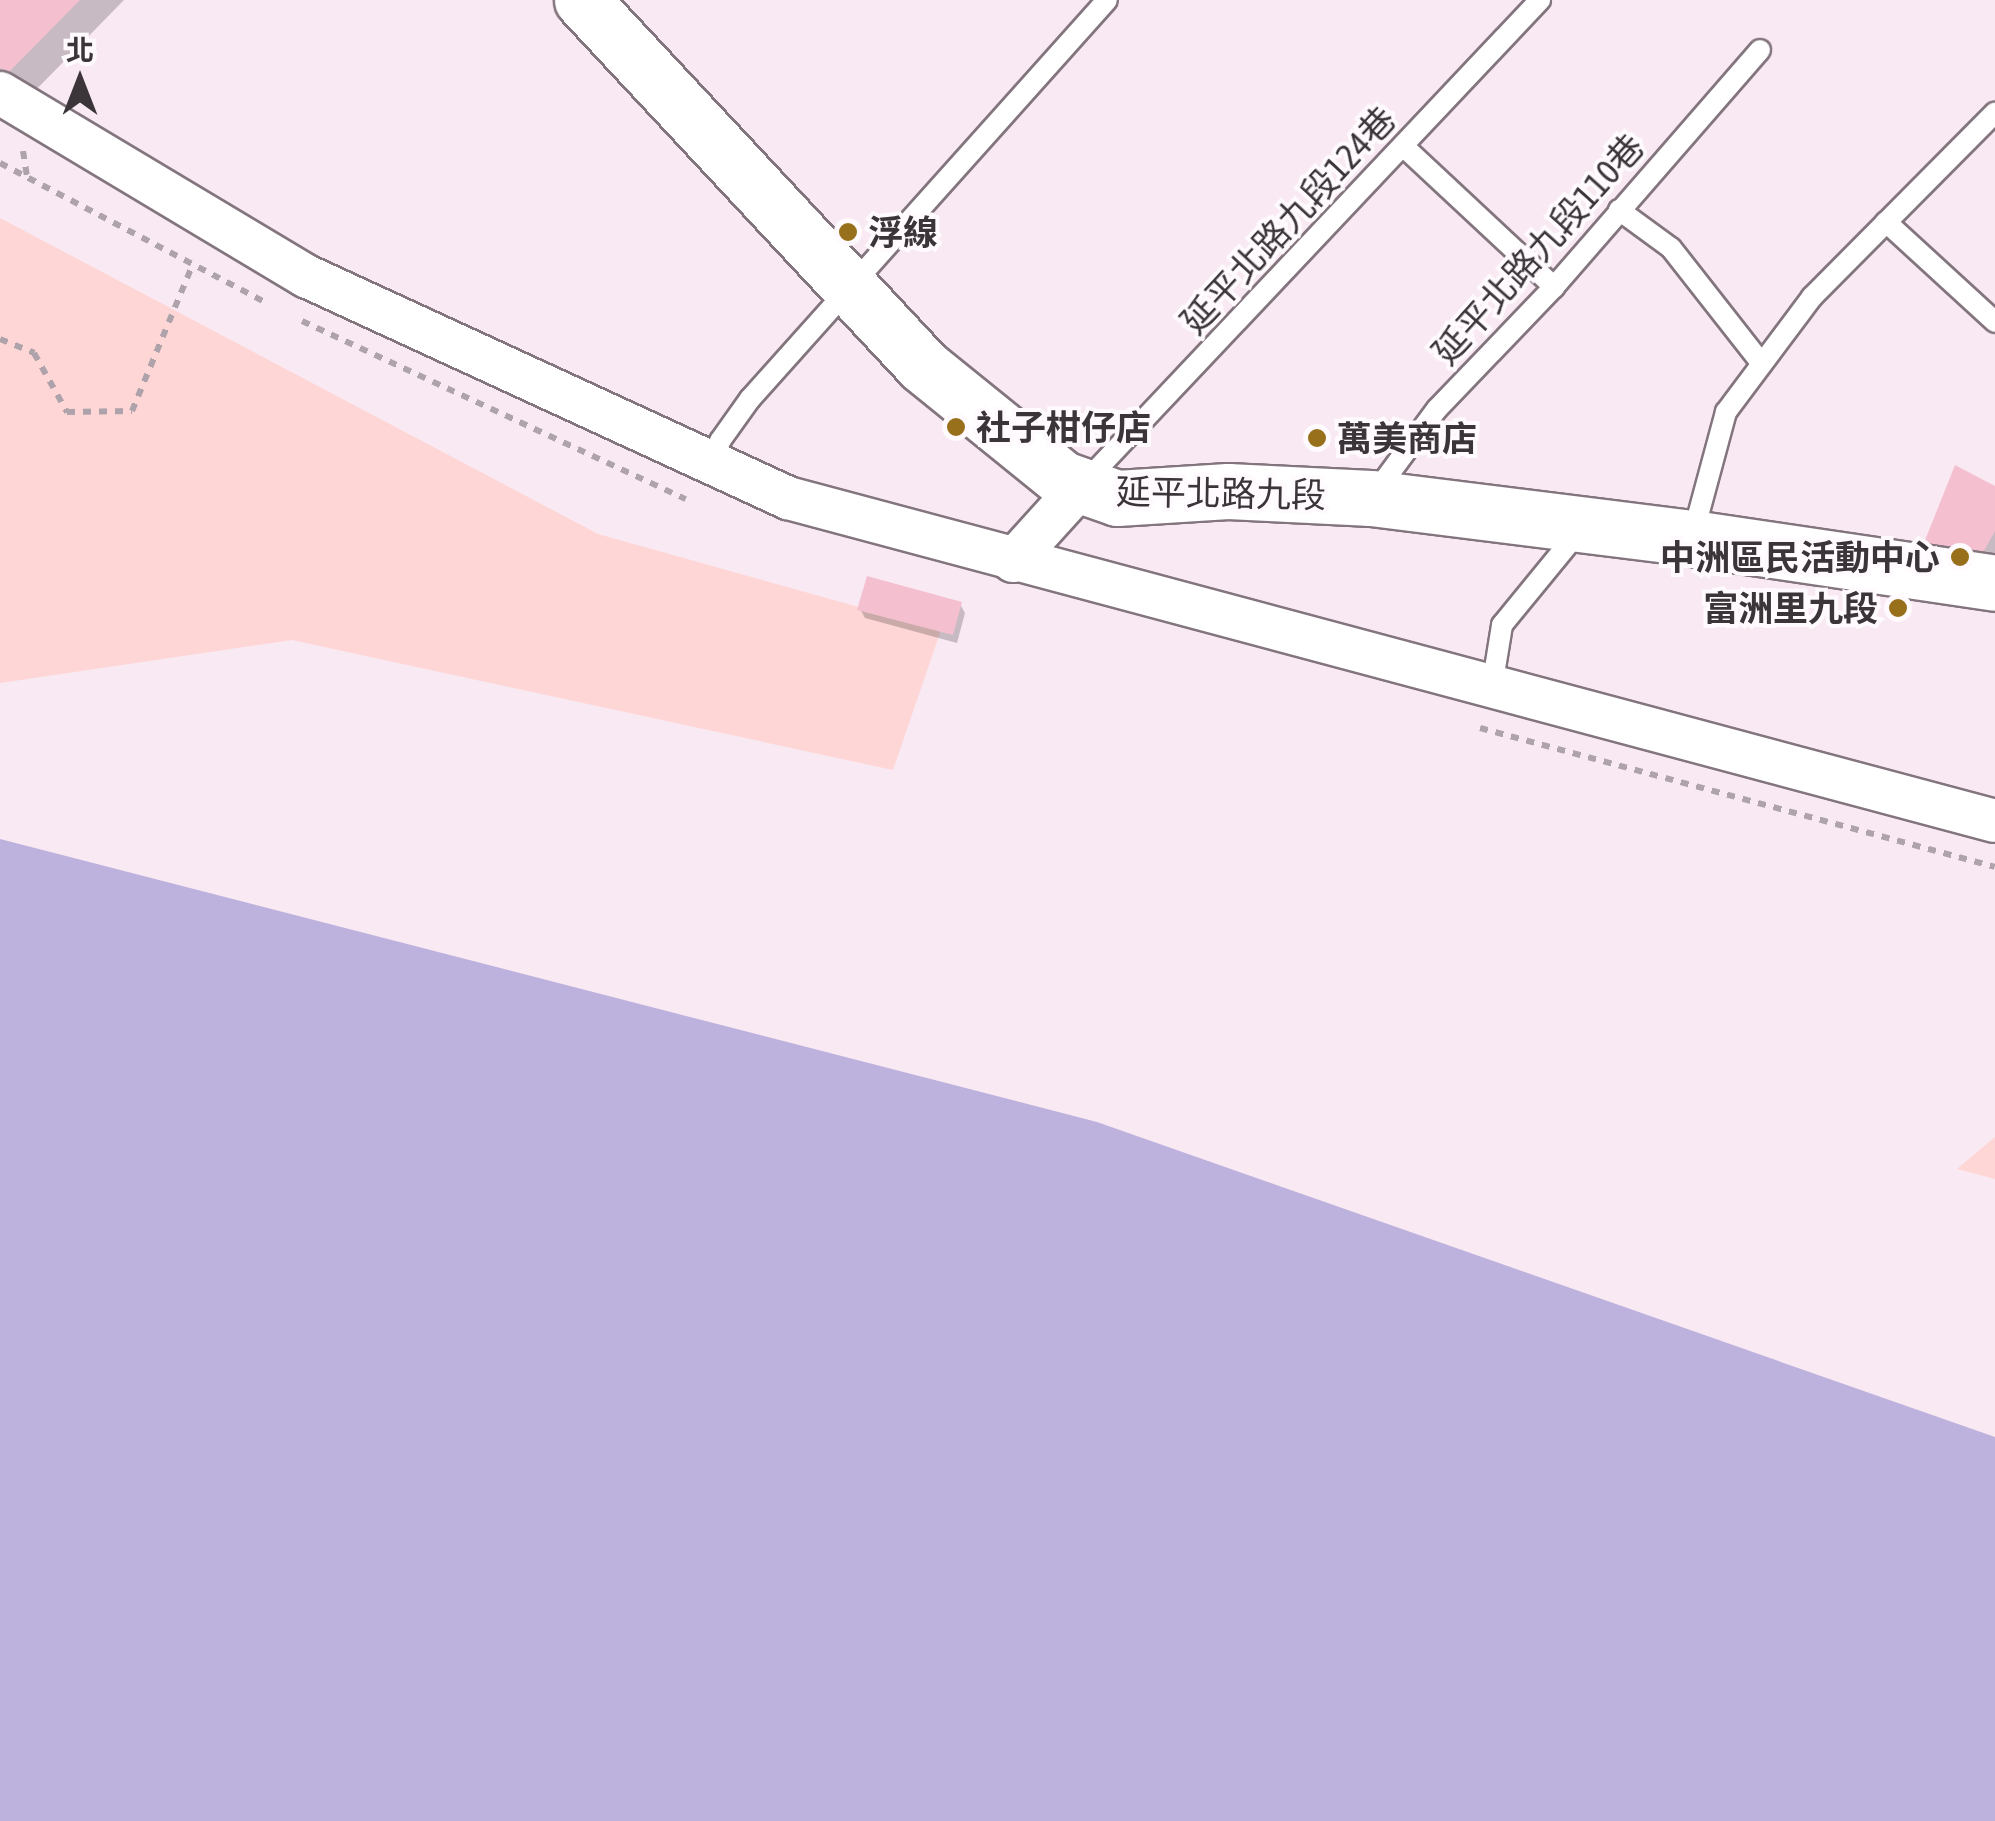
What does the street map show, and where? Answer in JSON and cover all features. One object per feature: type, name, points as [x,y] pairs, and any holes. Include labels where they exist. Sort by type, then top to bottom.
[{"type":"street","name":"延平北路九段","points":[[582,0],[922,365],[1063,478],[1117,498],[1228,492],[1371,498],[1692,538],[1995,582]]},
{"type":"street","points":[[0,93],[306,276],[788,498],[1995,822]]},
{"type":"street","points":[[1013,561],[1082,485]]},
{"type":"lane","points":[[711,465],[720,441],[750,399],[1107,0]]},
{"type":"lane","name":"延平北路九段124巷","points":[[1082,485],[1540,0]]},
{"type":"lane","name":"延平北路九段110巷","points":[[1371,498],[1437,410],[1554,287],[1760,50]]},
{"type":"lane","points":[[1692,538],[1726,412],[1812,298],[1995,113]]},
{"type":"lane","points":[[1402,146],[1554,287]]},
{"type":"lane","points":[[1619,210],[1670,248],[1762,364]]},
{"type":"lane","points":[[1886,222],[1995,322]]},
{"type":"lane","points":[[1492,687],[1502,626],[1584,525]]},
{"type":"path","points":[[0,339],[34,352],[67,412],[132,411],[193,264]]},
{"type":"shaded area","points":[[0,218],[598,534],[941,630],[893,770],[292,640],[0,683]]},
{"type":"shaded area","points":[[0,839],[1097,1122],[1995,1437],[1995,1821],[0,1821]]},
{"type":"shaded area","points":[[1995,1137],[1995,1179],[1957,1169]]},
{"type":"building","points":[[0,0],[80,0],[9,72],[0,68]]},
{"type":"building","points":[[1955,465],[1995,486],[1995,531],[1969,578],[1914,568]]},
{"type":"building","points":[[867,576],[962,602],[953,635],[857,610]]},
{"type":"place","name":"浮線","points":[[848,232]]},
{"type":"place","name":"社子柑仔店","points":[[956,427]]},
{"type":"place","name":"萬美商店","points":[[1317,438]]},
{"type":"place","name":"中洲區民活動中心","points":[[1960,557]]},
{"type":"place","name":"富洲里九段","points":[[1898,608]]}]
